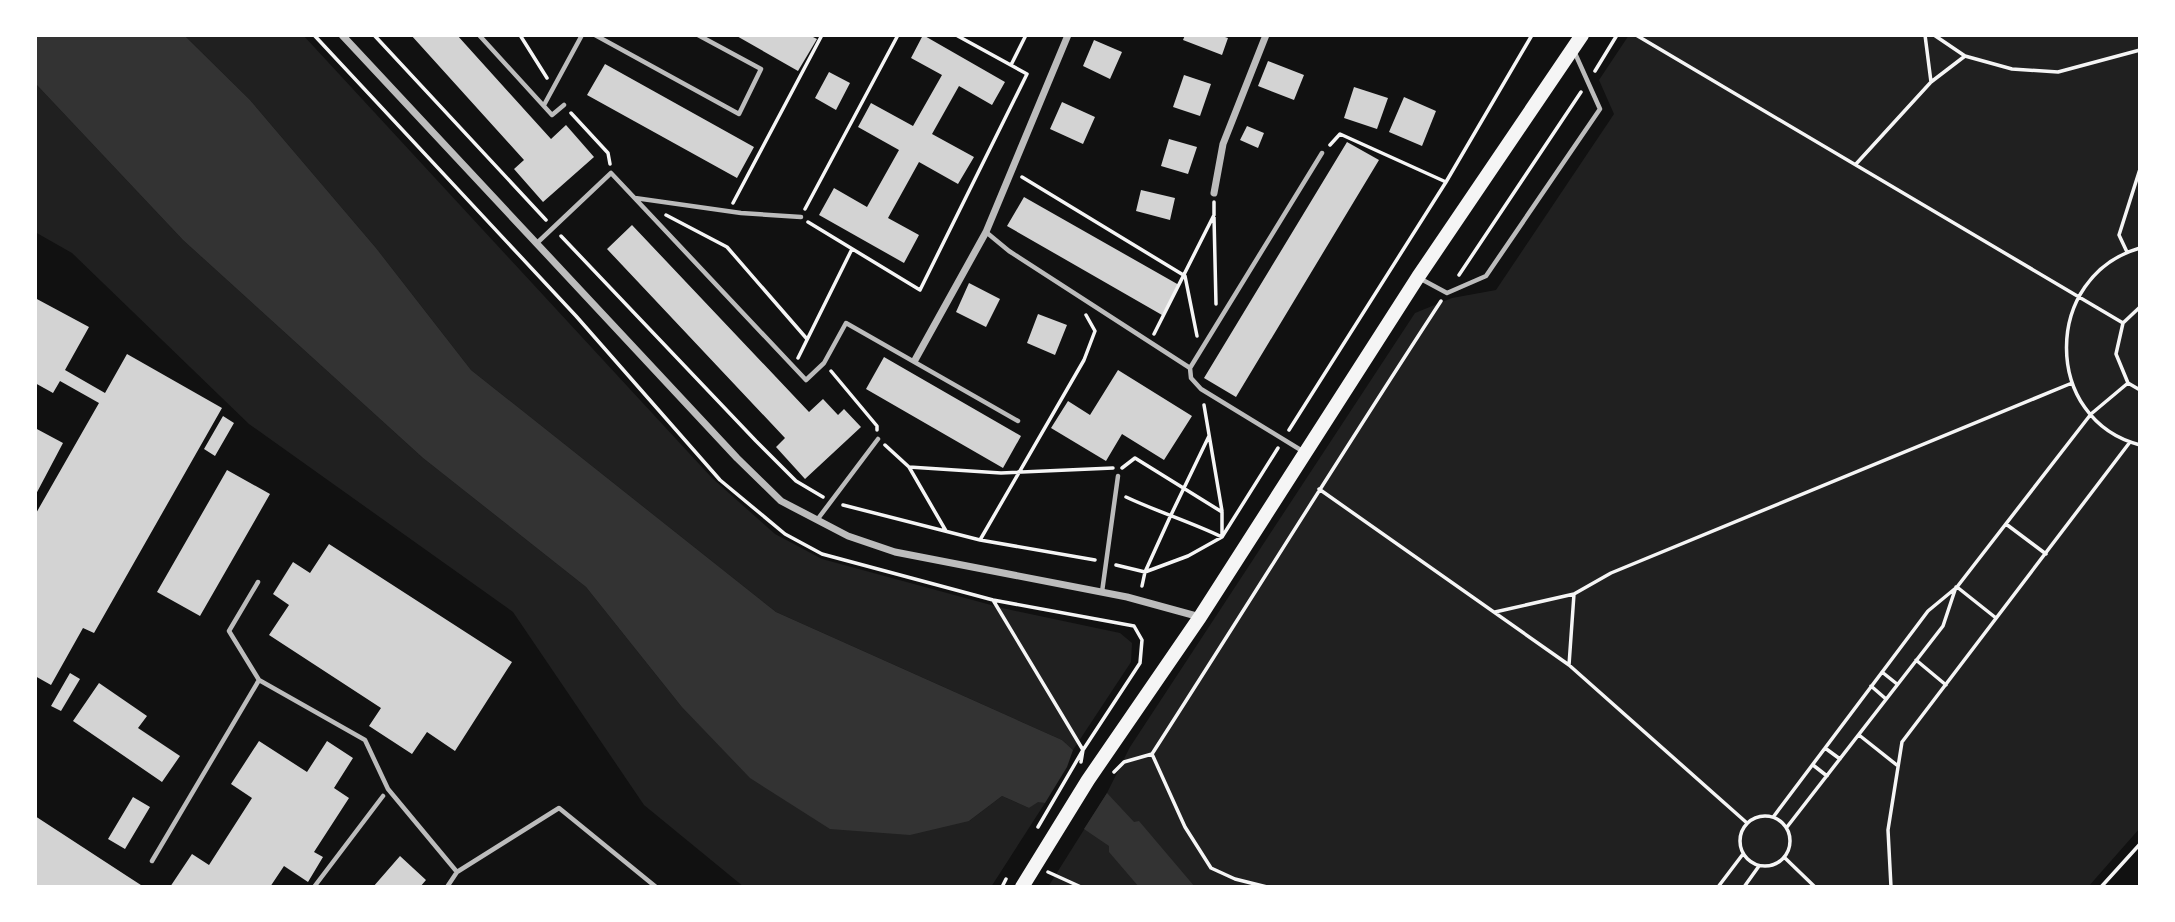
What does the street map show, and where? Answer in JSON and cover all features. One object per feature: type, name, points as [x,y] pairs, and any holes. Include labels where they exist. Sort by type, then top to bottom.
[{"type":"main road","points":[[1022,887],[1088,780],[1200,617],[1418,276],[1582,35]]},
{"type":"street","points":[[342,35],[781,501],[848,536],[895,552],[1102,592],[1200,617]]},
{"type":"street","points":[[915,360],[986,232],[1068,35]]},
{"type":"street","points":[[1214,193],[1223,144],[1266,35]]},
{"type":"lane","points":[[480,35],[552,114],[564,105]]},
{"type":"lane","points":[[544,105],[582,35]]},
{"type":"lane","points":[[595,35],[739,114],[761,69],[698,35]]},
{"type":"lane","points":[[1418,276],[1447,293],[1486,276],[1600,109],[1573,48]]},
{"type":"lane","points":[[1305,453],[1201,389],[1191,378],[1190,368],[1322,153]]},
{"type":"lane","points":[[537,243],[611,173],[806,380],[824,363],[846,323],[1018,421]]},
{"type":"lane","points":[[634,197],[801,218]]},
{"type":"lane","points":[[986,232],[1009,251],[1190,368]]},
{"type":"lane","points":[[816,521],[877,439]]},
{"type":"lane","points":[[1102,592],[1118,476]]},
{"type":"lane","points":[[258,582],[229,631],[259,680],[365,740],[388,789],[457,872]]},
{"type":"lane","points":[[152,861],[259,680]]},
{"type":"lane","points":[[314,887],[383,796]]},
{"type":"lane","points":[[447,887],[457,872],[559,808],[656,887]]},
{"type":"path","points":[[374,35],[755,441],[796,481],[830,501],[867,513],[980,540],[1106,562],[1145,572]]},
{"type":"path","points":[[520,35],[553,88]]},
{"type":"path","points":[[729,211],[822,35]]},
{"type":"path","points":[[898,35],[801,218],[920,290],[1027,75],[956,35]]},
{"type":"path","points":[[1011,65],[1026,35]]},
{"type":"path","points":[[1395,260],[1446,182],[1532,35]]},
{"type":"path","points":[[1108,779],[1124,762],[1152,754],[1319,489],[1617,35]]},
{"type":"path","points":[[1636,35],[2123,323]]},
{"type":"path","points":[[1925,35],[1931,82]]},
{"type":"path","points":[[1934,35],[1965,57],[2012,69],[2059,72],[2140,50]]},
{"type":"path","points":[[1856,164],[1931,82],[1965,57]]},
{"type":"path","points":[[564,105],[608,153],[611,173]]},
{"type":"path","points":[[1322,153],[1340,134],[1446,182]]},
{"type":"path","points":[[2127,252],[2119,234],[2140,169]]},
{"type":"path","points":[[1011,171],[1185,276],[1201,351]]},
{"type":"path","points":[[1214,193],[1216,326]]},
{"type":"path","points":[[634,197],[727,247],[807,338]]},
{"type":"path","points":[[1150,342],[1214,215]]},
{"type":"path","points":[[2140,248],[2127,252],[2099,271],[2078,297],[2066,340],[2066,362],[2072,383],[2091,414],[2109,430],[2130,442],[2140,444]]},
{"type":"path","points":[[794,367],[852,249]]},
{"type":"path","points":[[980,540],[1084,360],[1095,331],[1074,293]]},
{"type":"path","points":[[2140,307],[2123,323],[2116,354],[2128,383],[2140,390]]},
{"type":"path","points":[[824,363],[877,426],[877,439],[909,467],[946,531]]},
{"type":"path","points":[[1495,612],[1574,594],[1611,573],[2072,383]]},
{"type":"path","points":[[1774,816],[1928,611],[1956,587],[2091,414],[2128,383]]},
{"type":"path","points":[[1116,493],[1170,517],[1189,521],[1222,537],[1222,512],[1201,389]]},
{"type":"path","points":[[1142,586],[1145,572],[1209,436]]},
{"type":"path","points":[[1891,887],[1888,830],[1902,742],[2130,442]]},
{"type":"path","points":[[1135,458],[1222,512]]},
{"type":"path","points":[[909,467],[1001,473],[1122,468]]},
{"type":"path","points":[[1319,489],[1569,665],[1747,822]]},
{"type":"path","points":[[2007,524],[2046,554]]},
{"type":"path","points":[[1956,587],[1996,618]]},
{"type":"path","points":[[1787,827],[1943,626],[1956,587]]},
{"type":"path","points":[[1569,665],[1574,594]]},
{"type":"path","points":[[993,600],[1083,750],[1081,762]]},
{"type":"path","points":[[1038,828],[1083,750],[1140,663],[1142,640],[1134,625]]},
{"type":"path","points":[[1916,660],[1946,685]]},
{"type":"path","points":[[1882,672],[1898,685]]},
{"type":"path","points":[[1871,686],[1886,699]]},
{"type":"path","points":[[1858,735],[1898,766]]},
{"type":"path","points":[[1825,748],[1840,759]]},
{"type":"path","points":[[1152,754],[1185,827],[1211,868],[1235,879],[1267,887]]},
{"type":"path","points":[[1813,765],[1827,776]]},
{"type":"path","points":[[1759,816],[1774,816],[1787,827],[1791,843],[1786,858],[1773,866],[1759,866],[1743,854],[1739,838],[1747,822],[1759,816]]},
{"type":"path","points":[[2101,887],[2140,844]]},
{"type":"path","points":[[1717,887],[1743,854]]},
{"type":"path","points":[[1786,858],[1815,887]]},
{"type":"path","points":[[1744,887],[1759,866]]},
{"type":"path","points":[[1047,872],[1068,885],[1081,887]]},
{"type":"shaded area","points":[[35,35],[184,35],[250,100],[376,248],[471,370],[776,612],[1062,740],[1073,750],[1067,767],[1045,803],[1038,802],[1029,808],[1002,796],[969,821],[910,835],[830,829],[750,778],[681,706],[586,587],[423,458],[183,240],[35,83]]},
{"type":"shaded area","points":[[184,35],[303,35],[712,478],[775,534],[822,559],[1002,608],[1120,633],[1132,643],[1131,662],[1073,750],[1062,740],[776,612],[471,370],[376,248],[250,100]]},
{"type":"shaded area","points":[[1629,35],[2140,35],[2140,828],[2088,887],[1048,887],[1107,793],[1130,747],[1415,313],[1452,298],[1496,290],[1614,114],[1599,80]]},
{"type":"shaded area","points":[[35,83],[183,240],[423,458],[586,587],[681,706],[969,821],[1002,796],[1029,808],[1038,801],[1045,803],[991,887],[744,887],[644,805],[513,612],[249,424],[72,253],[35,232]]},
{"type":"shaded area","points":[[1107,793],[1134,822],[1139,821],[1195,887],[1139,887],[1109,852],[1109,846],[1084,829]]},
{"type":"building","points":[[411,35],[457,35],[551,139],[566,125],[594,157],[543,202],[514,169],[524,160]]},
{"type":"building","points":[[735,35],[809,35],[817,39],[798,71]]},
{"type":"building","points":[[923,35],[1005,82],[992,105],[959,86],[932,134],[974,157],[958,184],[919,162],[888,218],[919,235],[904,263],[819,215],[834,188],[867,207],[899,150],[858,127],[871,103],[913,126],[942,75],[911,58]]},
{"type":"building","points":[[1185,35],[1219,35],[1228,38],[1222,55],[1183,40]]},
{"type":"building","points":[[1094,40],[1122,52],[1110,79],[1083,66]]},
{"type":"building","points":[[1268,61],[1304,75],[1294,100],[1258,86]]},
{"type":"building","points":[[605,64],[754,147],[737,178],[587,95]]},
{"type":"building","points":[[829,72],[850,83],[836,110],[815,98]]},
{"type":"building","points":[[1184,75],[1211,84],[1200,116],[1173,107]]},
{"type":"building","points":[[1354,87],[1388,98],[1377,129],[1344,118]]},
{"type":"building","points":[[1404,97],[1436,111],[1422,146],[1389,132]]},
{"type":"building","points":[[1062,102],[1095,117],[1083,144],[1050,129]]},
{"type":"building","points":[[1247,126],[1264,133],[1258,148],[1240,140]]},
{"type":"building","points":[[1169,139],[1197,147],[1188,174],[1161,166]]},
{"type":"building","points":[[1347,142],[1379,160],[1236,397],[1204,378]]},
{"type":"building","points":[[1141,190],[1175,198],[1170,220],[1136,211]]},
{"type":"building","points":[[1024,197],[1179,285],[1162,315],[1007,226]]},
{"type":"building","points":[[632,225],[809,412],[823,399],[838,415],[844,409],[861,427],[805,479],[776,447],[785,438],[607,249]]},
{"type":"building","points":[[969,283],[1000,299],[986,327],[956,312]]},
{"type":"building","points":[[35,298],[89,327],[65,370],[105,393],[127,354],[222,408],[94,633],[83,628],[51,685],[35,676],[35,515],[99,403],[60,381],[53,393],[35,383]]},
{"type":"building","points":[[1038,314],[1067,325],[1055,355],[1027,343]]},
{"type":"building","points":[[884,357],[1021,436],[1003,468],[866,389]]},
{"type":"building","points":[[1118,370],[1192,416],[1164,460],[1122,434],[1106,461],[1051,428],[1068,401],[1090,415]]},
{"type":"building","points":[[223,416],[234,423],[215,456],[204,449]]},
{"type":"building","points":[[35,428],[63,443],[35,496]]},
{"type":"building","points":[[227,470],[270,494],[200,616],[157,592]]},
{"type":"building","points":[[329,544],[512,662],[455,751],[427,732],[412,754],[369,726],[381,708],[269,635],[289,605],[273,594],[293,562],[310,573]]},
{"type":"building","points":[[70,673],[80,679],[61,711],[51,706]]},
{"type":"building","points":[[99,683],[147,716],[138,728],[180,756],[162,782],[73,721]]},
{"type":"building","points":[[259,741],[307,772],[327,741],[353,758],[334,788],[349,798],[314,852],[323,857],[308,882],[284,866],[270,887],[170,887],[192,854],[209,865],[252,798],[231,784]]},
{"type":"building","points":[[133,797],[150,807],[125,849],[108,839]]},
{"type":"building","points":[[35,816],[127,876],[144,887],[35,886]]},
{"type":"building","points":[[400,856],[426,880],[420,887],[373,887]]}]
